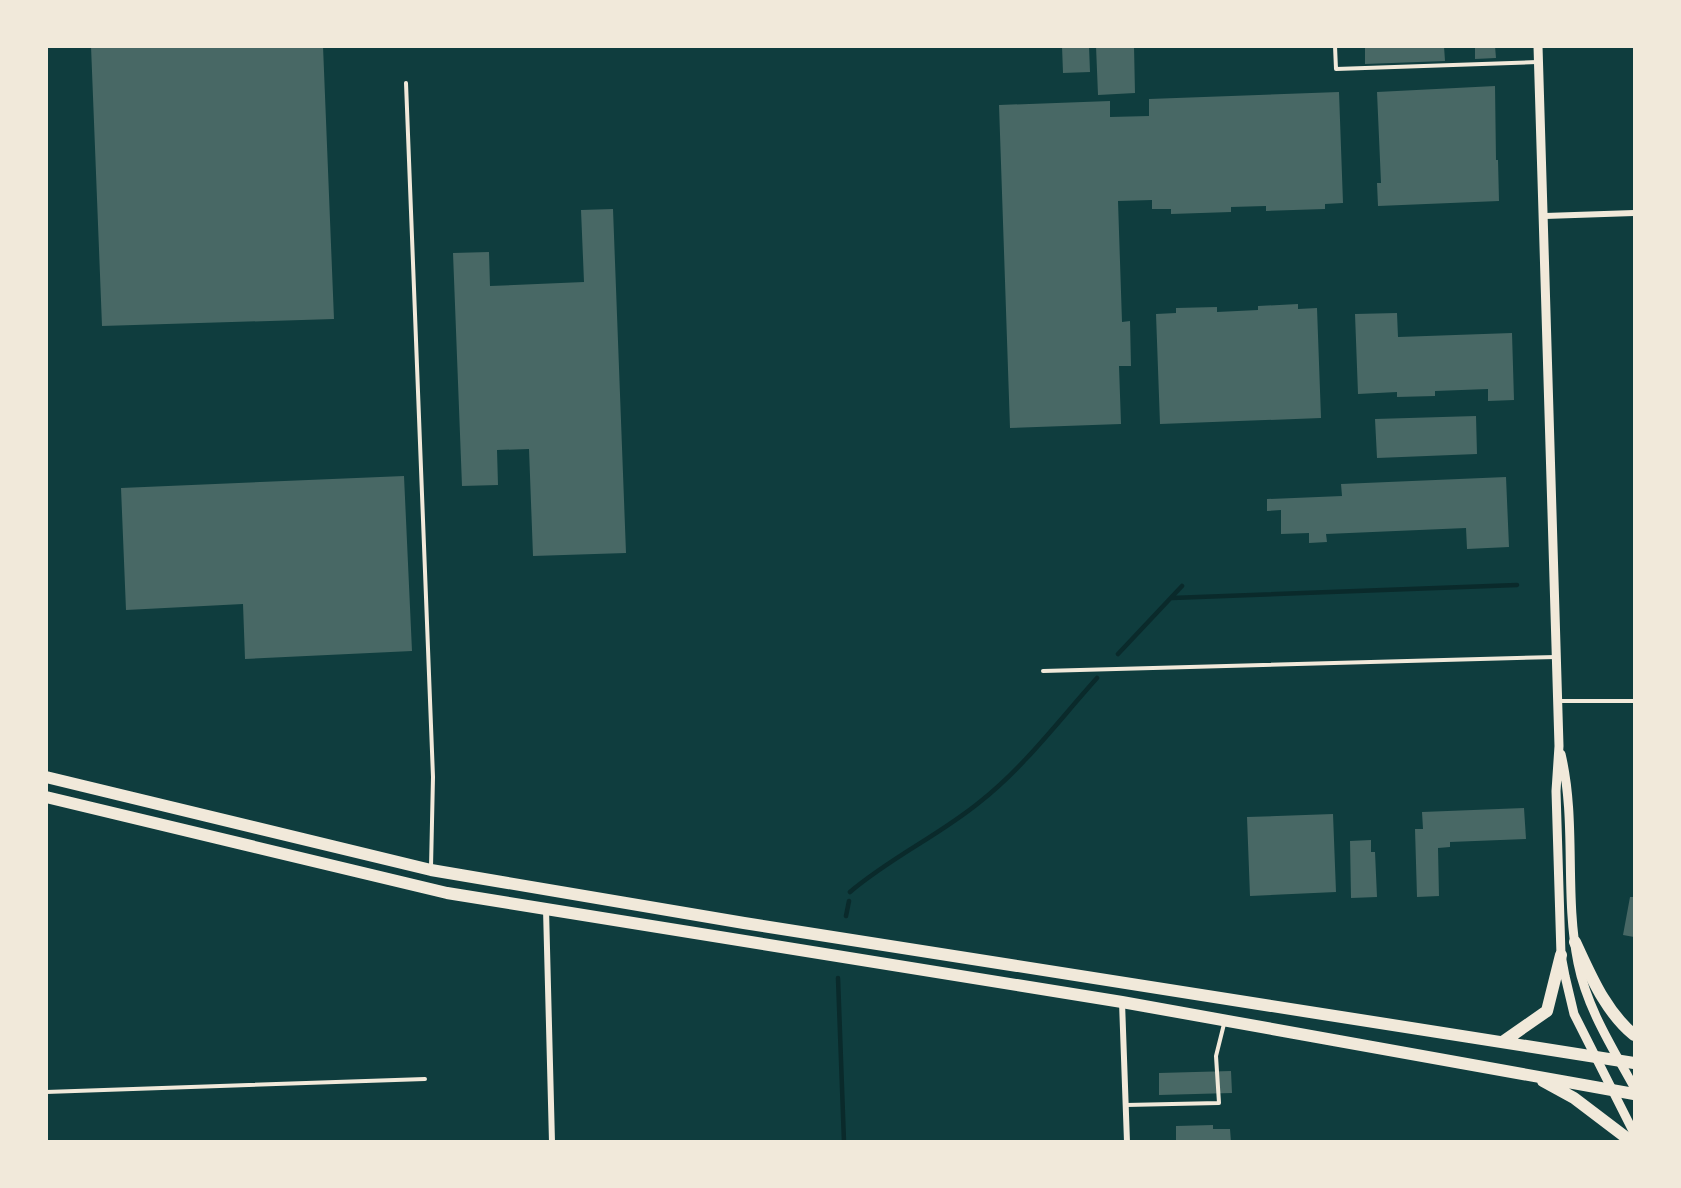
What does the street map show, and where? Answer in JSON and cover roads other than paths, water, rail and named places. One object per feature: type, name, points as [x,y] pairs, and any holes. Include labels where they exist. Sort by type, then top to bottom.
[{"type":"highway","points":[[46,777],[431,870],[744,923],[1635,1063]]},
{"type":"highway","points":[[46,797],[447,893],[1122,1002],[1635,1094]]},
{"type":"highway","points":[[1575,942],[1604,1000],[1616,1017],[1635,1035]]},
{"type":"highway","points":[[1504,1041],[1547,1011],[1561,955]]},
{"type":"highway","points":[[1526,1074],[1574,1098],[1632,1142]]},
{"type":"main road","points":[[1538,46],[1557,657],[1559,746],[1556,791],[1561,955],[1575,1014],[1635,1133]]},
{"type":"main road","points":[[1559,746],[1567,778],[1575,942],[1584,988],[1619,1060],[1635,1087]]},
{"type":"street","points":[[1545,216],[1635,213]]},
{"type":"street","points":[[546,909],[552,1142]]},
{"type":"street","points":[[1122,1002],[1127,1142]]},
{"type":"lane","points":[[1335,46],[1336,69],[1538,62]]},
{"type":"lane","points":[[406,83],[433,777],[431,870]]},
{"type":"lane","points":[[1043,671],[1557,657]]},
{"type":"lane","points":[[1558,701],[1635,701]]},
{"type":"lane","points":[[1125,1105],[1219,1103],[1216,1056],[1224,1020]]},
{"type":"lane","points":[[46,1092],[425,1079]]},
{"type":"waterway","points":[[1172,598],[1517,585]]},
{"type":"waterway","points":[[1118,654],[1182,586]]},
{"type":"waterway","points":[[850,892],[882,868],[949,825],[997,787],[1027,758],[1097,678]]},
{"type":"waterway","points":[[846,916],[849,901]]},
{"type":"waterway","points":[[838,978],[844,1142]]}]
